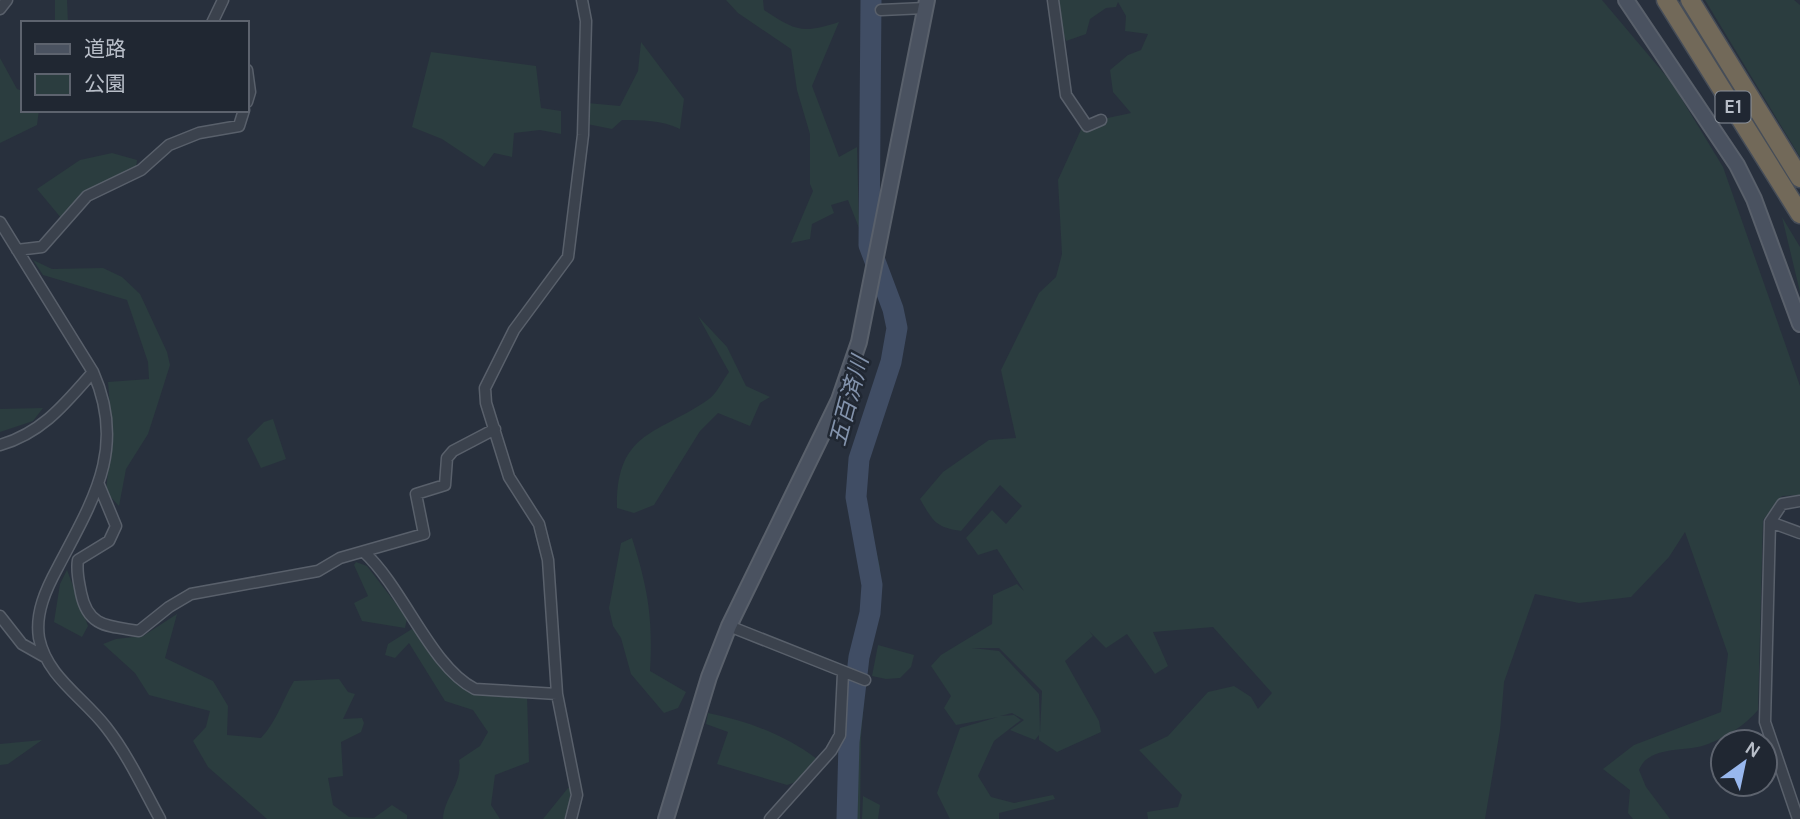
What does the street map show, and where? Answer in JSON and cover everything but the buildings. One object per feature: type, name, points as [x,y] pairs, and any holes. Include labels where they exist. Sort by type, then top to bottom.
[{"type":"highway","name":"E1","points":[[1666,0],[1800,214]]},
{"type":"highway","name":"E1","points":[[1690,0],[1800,178]]},
{"type":"street","points":[[0,9],[7,0]]},
{"type":"street","points":[[213,21],[223,0]]},
{"type":"street","points":[[572,819],[577,795],[557,694],[548,560],[544,538],[539,524],[509,477],[485,388],[514,330],[568,257],[583,135],[586,21],[582,0]]},
{"type":"street","points":[[1053,0],[1066,95],[1087,126],[1101,120]]},
{"type":"street","points":[[1626,0],[1737,165],[1754,200],[1800,324]]},
{"type":"street","points":[[666,819],[709,677],[729,626],[843,389],[859,342],[926,4],[881,10]]},
{"type":"street","points":[[248,77],[248,99]]},
{"type":"street","points":[[17,250],[42,247],[87,196],[141,170],[169,145],[199,133],[239,127],[243,112]]},
{"type":"street","points":[[0,222],[93,372],[104,397],[108,443],[99,485],[44,594],[39,636],[46,657],[60,679],[105,725],[160,819]]},
{"type":"street","points":[[0,445],[31,433],[48,422],[93,372]]},
{"type":"street","points":[[99,485],[116,526],[109,541],[78,560],[76,569],[83,606],[91,618],[102,625],[139,631],[169,607],[191,594],[318,571],[340,558],[424,534],[416,494],[445,485],[447,458],[453,451],[495,429]]},
{"type":"street","points":[[1798,819],[1765,722],[1770,522],[1782,504],[1800,501]]},
{"type":"street","points":[[1770,522],[1800,533]]},
{"type":"street","points":[[364,552],[379,566],[402,598],[448,670],[463,683],[475,689],[557,694]]},
{"type":"street","points":[[0,616],[22,644],[46,657]]},
{"type":"street","points":[[729,626],[865,680]]},
{"type":"street","points":[[770,819],[831,751],[840,735],[844,673]]},
{"type":"green space","points":[[55,0],[67,0],[68,21],[55,21]]},
{"type":"green space","points":[[726,0],[763,0],[764,10],[800,28],[816,28],[839,22],[812,86],[839,157],[857,147],[859,228],[848,200],[831,205],[834,213],[812,224],[810,239],[791,243],[813,191],[810,184],[810,134],[797,90],[791,49],[738,13]]},
{"type":"green space","points":[[1052,0],[1602,0],[1672,83],[1723,167],[1800,386],[1800,495],[1782,496],[1763,520],[1758,710],[1738,728],[1709,728],[1709,744],[1651,756],[1639,770],[1646,787],[1670,819],[1633,819],[1628,813],[1630,790],[1603,769],[1634,745],[1721,712],[1728,654],[1685,532],[1669,557],[1631,597],[1579,603],[1535,594],[1504,682],[1500,730],[1485,819],[1148,819],[1147,812],[1178,807],[1182,795],[1139,750],[1168,736],[1208,692],[1234,686],[1251,697],[1258,709],[1272,693],[1213,627],[1153,632],[1168,666],[1155,674],[1127,634],[1106,648],[1089,631],[1093,636],[1065,661],[1099,721],[1101,732],[1057,752],[1039,740],[1039,735],[1035,740],[1010,730],[1024,720],[1012,713],[1000,716],[1014,715],[1021,720],[994,741],[978,776],[991,797],[1014,803],[1053,795],[1055,799],[999,813],[999,819],[950,819],[937,793],[960,728],[998,717],[956,725],[944,708],[951,696],[931,666],[941,655],[992,624],[993,595],[1017,584],[1024,591],[997,549],[978,555],[966,538],[992,510],[1006,524],[1022,506],[1000,485],[961,531],[936,522],[920,499],[943,472],[989,440],[1016,438],[1001,370],[1039,293],[1056,277],[1062,254],[1058,180],[1084,123],[1131,113],[1113,92],[1110,70],[1128,55],[1141,50],[1148,34],[1125,31],[1126,16],[1118,2],[1116,7],[1106,8],[1090,19],[1086,34],[1066,41]],"holes":[[[972,648],[999,648],[1042,691],[1040,733],[1039,694],[999,651]]]},
{"type":"green space","points":[[1705,0],[1794,0],[1800,5],[1800,157]]},
{"type":"green space","points":[[641,42],[684,99],[680,129],[645,120],[622,120],[612,129],[587,124],[587,103],[620,106],[638,71]]},
{"type":"green space","points":[[431,52],[536,66],[541,108],[561,111],[561,134],[540,130],[514,133],[512,157],[494,153],[484,167],[442,139],[412,127]]},
{"type":"green space","points":[[0,58],[17,89],[21,90],[21,112],[39,112],[37,125],[0,143]]},
{"type":"green space","points":[[112,153],[137,160],[136,168],[87,193],[62,219],[37,189],[80,160]]},
{"type":"green space","points":[[1782,217],[1800,247],[1800,292]]},
{"type":"green space","points":[[33,260],[52,269],[103,268],[122,277],[140,294],[167,352],[170,365],[148,434],[126,469],[119,506],[106,492],[112,431],[108,382],[149,379],[148,362],[127,300],[43,275]]},
{"type":"green space","points":[[882,268],[899,315],[900,355],[864,464],[864,499],[880,567],[880,603],[868,652],[861,737],[860,819],[839,819],[850,682],[864,611],[866,575],[855,527],[852,473],[893,334],[881,285]]},
{"type":"green space","points":[[698,316],[727,347],[746,386],[770,397],[760,403],[750,426],[718,413],[700,431],[654,505],[634,513],[617,508],[619,482],[624,463],[632,449],[657,429],[709,399],[729,372]]},
{"type":"green space","points":[[43,408],[33,421],[0,432],[0,409]]},
{"type":"green space","points":[[273,419],[286,459],[261,468],[247,439],[264,422]]},
{"type":"green space","points":[[632,538],[648,603],[650,671],[686,692],[678,708],[664,713],[631,674],[609,608],[621,543]]},
{"type":"green space","points":[[356,562],[367,566],[407,618],[405,628],[362,621],[354,603],[368,596],[354,565]]},
{"type":"green space","points":[[67,570],[88,626],[82,637],[54,622],[60,584]]},
{"type":"green space","points":[[177,614],[165,658],[213,681],[228,706],[227,735],[261,738],[294,681],[339,679],[348,692],[355,694],[343,719],[362,718],[364,723],[361,732],[341,742],[343,776],[328,778],[333,805],[349,817],[374,818],[392,805],[407,815],[407,819],[267,819],[208,767],[193,741],[206,727],[210,711],[149,695],[135,673],[103,644],[116,639],[143,636]]},
{"type":"green space","points":[[412,629],[428,641],[462,684],[527,696],[529,762],[495,775],[491,805],[500,819],[443,819],[460,769],[459,760],[480,746],[488,732],[473,710],[445,701],[409,643],[395,658],[385,655],[388,644]]},
{"type":"green space","points":[[878,645],[914,655],[911,667],[900,678],[872,676]]},
{"type":"green space","points":[[708,713],[765,730],[817,759],[796,782],[787,785],[717,764],[728,732],[706,724]]},
{"type":"green space","points":[[42,740],[8,764],[0,765],[0,744]]},
{"type":"green space","points":[[568,788],[572,788],[565,819],[543,819]]},
{"type":"green space","points":[[863,796],[880,805],[878,819],[862,819]]},
{"type":"waterway","name":"五百済川","points":[[847,819],[849,742],[859,657],[870,613],[872,585],[856,497],[859,459],[891,362],[897,328],[893,309],[869,245],[871,0]]}]
